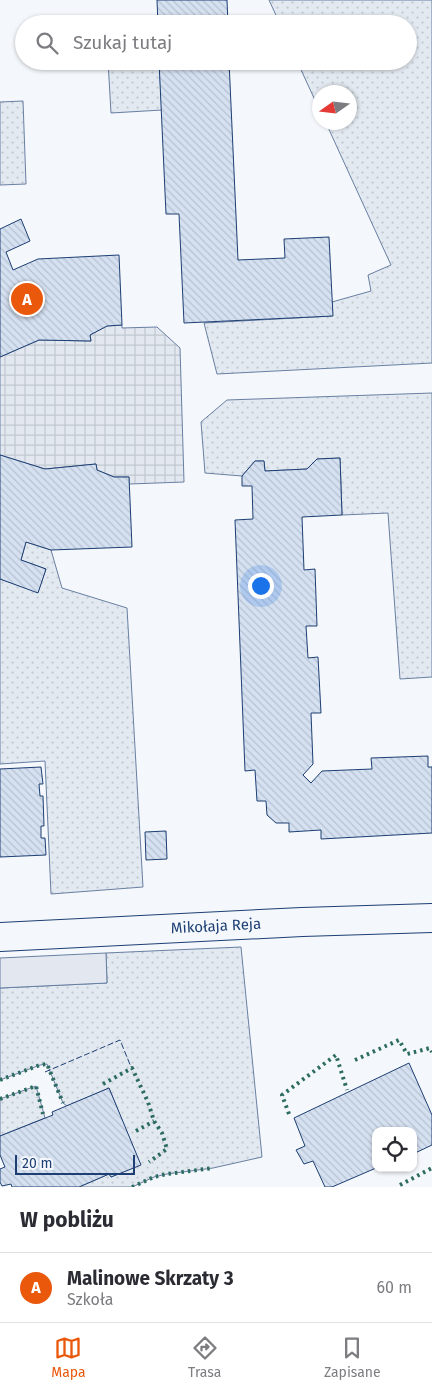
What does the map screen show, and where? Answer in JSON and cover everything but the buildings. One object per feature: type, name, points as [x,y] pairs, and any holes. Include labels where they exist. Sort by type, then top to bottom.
[{"type":"street","name":"Mikołaja Reja","points":[[0,937],[302,922],[432,918]]},
{"type":"shaded area","points":[[269,0],[432,0],[432,363],[217,374],[204,323],[332,316],[332,302],[371,291],[368,275],[391,265],[329,130],[357,130],[357,85],[312,85],[312,94],[301,70],[417,70],[417,15],[276,15]]},
{"type":"shaded area","points":[[109,70],[160,70],[162,110],[111,113]]},
{"type":"shaded area","points":[[23,101],[26,184],[0,185],[0,102]]},
{"type":"shaded area","points":[[122,325],[122,328],[157,327],[180,348],[184,482],[129,484],[129,477],[114,477],[97,470],[96,464],[45,469],[0,455],[0,357],[39,340],[91,341],[90,335],[107,326]]},
{"type":"shaded area","points":[[432,393],[432,677],[400,679],[388,513],[342,515],[340,458],[317,459],[307,469],[265,471],[264,461],[255,461],[242,476],[205,473],[201,422],[227,400]]},
{"type":"shaded area","points":[[26,542],[51,550],[62,588],[127,608],[143,887],[51,894],[45,761],[0,764],[0,579],[38,592],[46,569],[21,560]]},
{"type":"shaded area","points":[[241,947],[262,1157],[213,1168],[154,1177],[132,1187],[79,1187],[109,1174],[111,1177],[140,1165],[109,1088],[67,1106],[63,1103],[47,1064],[0,1080],[0,988],[107,983],[106,953]]},
{"type":"shaded area","points":[[106,953],[107,983],[0,988],[0,958]]},
{"type":"shaded area","points":[[36,1086],[45,1118],[0,1136],[0,1099]]},
{"type":"hedge","points":[[355,1060],[399,1040],[407,1054],[430,1048],[432,1052]]},
{"type":"hedge","points":[[289,1114],[282,1095],[336,1055],[347,1090]]},
{"type":"hedge","points":[[0,1080],[47,1064],[63,1103]]},
{"type":"hedge","points":[[103,1084],[132,1068],[148,1102],[154,1121],[162,1133],[167,1149],[149,1162]]},
{"type":"hedge","points":[[0,1099],[36,1086],[43,1114]]},
{"type":"hedge","points":[[136,1131],[154,1121]]},
{"type":"hedge","points":[[132,1187],[154,1177],[213,1168]]},
{"type":"hedge","points":[[400,1185],[432,1168]]},
{"type":"fence","points":[[45,1072],[120,1040],[131,1067]]},
{"type":"place","name":"Malinowe Skrzaty 3","points":[[27,299]]}]
